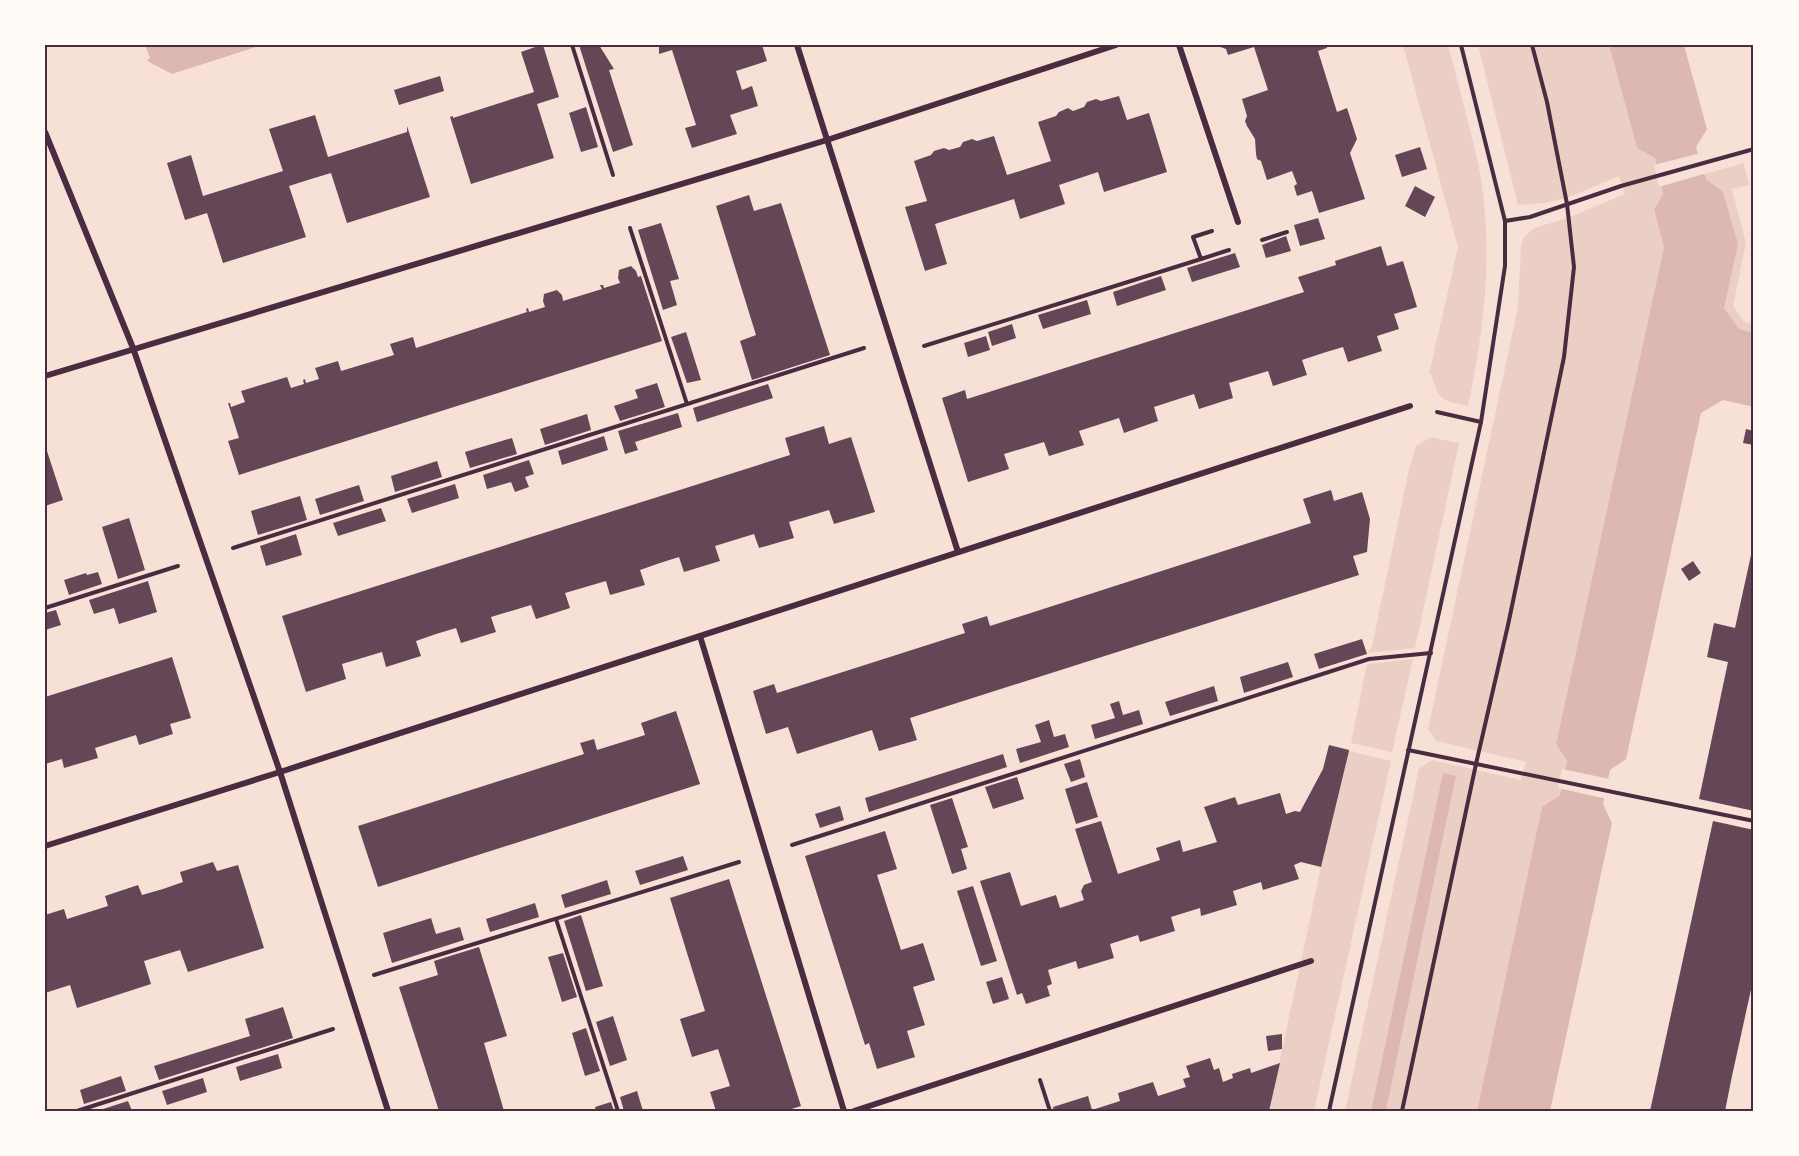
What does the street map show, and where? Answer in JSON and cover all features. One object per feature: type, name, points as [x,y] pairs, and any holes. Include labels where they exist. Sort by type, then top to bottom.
[{"type":"street","points":[[797,45],[958,552]]},
{"type":"street","points":[[45,376],[827,140],[1116,45]]},
{"type":"street","points":[[1179,45],[1238,222]]},
{"type":"street","points":[[45,132],[133,348],[280,772],[388,1111]]},
{"type":"street","points":[[45,846],[1410,406]]},
{"type":"street","points":[[700,636],[844,1111]]},
{"type":"street","points":[[854,1111],[1311,961]]},
{"type":"path","points":[[1329,1111],[1480,422],[1505,266],[1505,221],[1461,45]]},
{"type":"path","points":[[1402,1111],[1508,626],[1563,357],[1574,267],[1567,204],[1547,102],[1532,45]]},
{"type":"path","points":[[1505,221],[1530,217],[1621,186],[1754,148]]},
{"type":"path","points":[[896,355],[1201,259]]},
{"type":"path","points":[[45,608],[890,339]]},
{"type":"path","points":[[1410,406],[1480,422]]},
{"type":"path","points":[[347,983],[766,853],[1369,659],[1431,653]]},
{"type":"path","points":[[1408,750],[1754,821]]},
{"type":"path","points":[[556,919],[618,1111]]},
{"type":"path","points":[[77,1111],[360,1021]]},
{"type":"shaded area","points":[[145,45],[262,45],[172,74],[147,60],[150,58]]},
{"type":"shaded area","points":[[1403,45],[1448,45],[1481,179],[1486,236],[1485,293],[1468,406],[1442,398],[1429,374],[1458,247]]},
{"type":"shaded area","points":[[1478,45],[1609,45],[1637,148],[1655,158],[1663,194],[1654,211],[1664,247],[1556,744],[1567,761],[1560,795],[1542,807],[1477,1111],[1386,1111],[1456,777],[1443,773],[1371,1111],[1345,1111],[1419,768],[1432,760],[1521,780],[1526,762],[1436,741],[1428,729],[1518,307],[1521,247],[1524,237],[1534,228],[1568,218],[1625,194],[1619,176],[1567,198],[1545,203],[1518,205]]},
{"type":"shaded area","points":[[1609,45],[1684,45],[1707,129],[1696,147],[1706,179],[1723,192],[1738,244],[1724,308],[1739,329],[1754,333],[1754,407],[1723,400],[1701,413],[1626,759],[1610,770],[1603,804],[1612,823],[1550,1111],[1477,1111],[1542,807],[1560,795],[1567,761],[1556,744],[1664,247],[1654,210],[1663,194],[1655,158],[1637,148]]},
{"type":"shaded area","points":[[1743,162],[1749,185],[1732,189],[1746,243],[1733,306],[1744,322],[1754,324],[1754,333],[1739,329],[1724,308],[1723,192],[1706,179],[1704,174]]},
{"type":"shaded area","points":[[1430,437],[1459,443],[1415,648],[1368,653],[1372,646],[1409,469],[1416,446]]},
{"type":"shaded area","points":[[1413,659],[1392,752],[1351,743],[1367,664]]},
{"type":"shaded area","points":[[1349,751],[1391,761],[1314,1111],[1269,1111],[1321,867]]},
{"type":"shaded area","points":[[1443,773],[1456,776],[1386,1111],[1371,1111]]},
{"type":"pier","points":[[1701,153],[1707,173],[1659,187],[1654,165]]},
{"type":"pier","points":[[1562,769],[1610,779],[1607,799],[1558,788]]},
{"type":"building","points":[[543,45],[559,97],[537,104],[554,158],[471,184],[450,117],[453,116],[453,118],[534,92],[521,52]]},
{"type":"building","points":[[579,45],[599,45],[614,69],[609,70],[633,145],[613,152]]},
{"type":"building","points":[[659,45],[762,45],[767,61],[736,71],[742,90],[752,86],[758,106],[730,115],[737,134],[692,148],[685,128],[696,125],[672,50],[659,54]]},
{"type":"building","points":[[1215,45],[1326,45],[1327,48],[1318,51],[1337,112],[1347,108],[1357,139],[1350,153],[1365,199],[1319,213],[1312,191],[1297,196],[1294,186],[1297,184],[1292,171],[1267,180],[1261,161],[1257,159],[1255,139],[1245,121],[1247,116],[1242,99],[1268,90],[1254,47],[1228,55],[1226,49]]},
{"type":"building","points":[[440,76],[444,91],[399,105],[394,90]]},
{"type":"building","points":[[1119,96],[1127,120],[1149,113],[1167,172],[1104,192],[1098,172],[1059,185],[1065,204],[1020,219],[1014,199],[935,224],[947,264],[925,271],[905,207],[927,201],[914,161],[931,155],[934,151],[960,147],[963,142],[972,139],[977,141],[994,136],[1007,175],[1051,161],[1038,122],[1056,116],[1068,108],[1073,111],[1084,107],[1087,102],[1096,99],[1101,101]]},
{"type":"building","points":[[586,107],[598,147],[581,152],[569,113]]},
{"type":"building","points":[[315,115],[328,157],[407,132],[407,126],[430,197],[347,223],[331,173],[289,186],[306,237],[223,263],[207,213],[185,220],[167,163],[191,155],[203,196],[283,171],[269,129]]},
{"type":"building","points":[[1420,147],[1427,169],[1402,177],[1395,155]]},
{"type":"building","points":[[1415,186],[1435,197],[1425,217],[1405,206]]},
{"type":"building","points":[[749,195],[754,211],[781,203],[830,355],[752,380],[740,341],[756,335],[716,206]]},
{"type":"building","points":[[1318,218],[1325,239],[1300,246],[1294,225]]},
{"type":"building","points":[[661,223],[679,279],[670,281],[677,305],[663,310],[638,230]]},
{"type":"building","points":[[1286,236],[1291,251],[1266,258],[1262,245]]},
{"type":"building","points":[[1381,246],[1387,266],[1403,261],[1417,307],[1394,314],[1399,329],[1377,336],[1382,351],[1348,362],[1343,347],[1323,353],[1302,360],[1307,375],[1273,386],[1268,371],[1229,383],[1233,398],[1199,409],[1194,394],[1154,407],[1158,421],[1124,433],[1119,418],[1079,431],[1084,445],[1049,456],[1044,442],[1004,454],[1009,469],[968,482],[942,398],[965,390],[967,399],[1304,292],[1298,277],[1336,265],[1335,261]]},
{"type":"building","points":[[1235,253],[1240,267],[1192,282],[1187,268]]},
{"type":"building","points":[[631,266],[638,277],[641,276],[662,341],[239,475],[228,441],[239,438],[228,403],[231,407],[245,402],[241,391],[287,377],[291,388],[304,384],[305,379],[306,383],[319,379],[315,368],[338,361],[341,371],[394,355],[390,344],[413,337],[416,348],[527,312],[528,308],[529,312],[545,307],[544,294],[557,290],[562,295],[563,301],[602,289],[600,285],[604,288],[620,283],[619,270]]},
{"type":"building","points":[[1161,276],[1166,290],[1117,306],[1113,292]]},
{"type":"building","points":[[1087,300],[1091,314],[1043,329],[1038,315]]},
{"type":"building","points":[[1012,324],[1016,338],[992,346],[988,332]]},
{"type":"building","points":[[686,332],[701,380],[687,383],[671,337]]},
{"type":"building","points":[[986,336],[990,350],[968,357],[964,343]]},
{"type":"building","points":[[657,383],[665,407],[620,421],[614,406],[638,398],[635,390]]},
{"type":"building","points":[[768,384],[773,398],[697,422],[693,408]]},
{"type":"building","points":[[678,413],[682,427],[635,442],[638,450],[625,454],[618,431]]},
{"type":"building","points":[[587,414],[591,430],[545,445],[540,429]]},
{"type":"building","points":[[824,426],[829,444],[851,437],[875,512],[834,524],[829,510],[789,522],[794,538],[759,548],[754,534],[715,546],[720,561],[684,572],[679,557],[640,570],[645,585],[610,595],[606,581],[565,593],[570,608],[536,619],[531,605],[491,617],[496,632],[461,643],[456,628],[436,634],[416,641],[421,656],[386,667],[382,652],[342,664],[346,679],[306,692],[282,616],[790,455],[785,438]]},
{"type":"building","points":[[1746,429],[1754,431],[1754,445],[1743,443]]},
{"type":"building","points":[[604,436],[608,450],[562,465],[558,451]]},
{"type":"building","points":[[512,438],[517,454],[470,468],[465,452]]},
{"type":"building","points":[[45,445],[63,500],[45,506]]},
{"type":"building","points":[[529,460],[534,474],[525,477],[529,487],[515,492],[511,482],[487,489],[483,475]]},
{"type":"building","points":[[437,461],[442,477],[395,492],[391,476]]},
{"type":"building","points":[[455,484],[459,498],[412,513],[407,499]]},
{"type":"building","points":[[359,485],[364,501],[320,515],[315,499]]},
{"type":"building","points":[[1331,490],[1334,501],[1362,492],[1370,519],[1367,552],[1353,556],[1359,575],[910,718],[917,740],[879,751],[872,730],[797,754],[788,727],[766,734],[753,691],[774,684],[777,693],[965,633],[962,624],[987,616],[990,626],[1311,523],[1303,499]]},
{"type":"building","points":[[300,496],[307,520],[258,535],[251,511]]},
{"type":"building","points":[[381,508],[386,521],[338,536],[333,523]]},
{"type":"building","points":[[129,518],[145,570],[118,579],[102,527]]},
{"type":"building","points":[[296,534],[302,555],[266,566],[260,546]]},
{"type":"building","points":[[1753,546],[1754,811],[1699,799],[1728,662],[1707,657],[1714,623],[1735,628]]},
{"type":"building","points":[[1693,561],[1701,573],[1689,581],[1681,569]]},
{"type":"building","points":[[98,572],[102,584],[69,595],[64,580]]},
{"type":"building","points":[[148,581],[157,612],[119,624],[114,608],[94,614],[89,600]]},
{"type":"building","points":[[56,610],[61,625],[45,630],[45,613]]},
{"type":"building","points":[[1362,639],[1367,654],[1319,669],[1314,654]]},
{"type":"building","points":[[172,657],[191,718],[170,724],[173,734],[139,745],[136,735],[95,748],[98,758],[64,768],[62,759],[45,764],[45,697]]},
{"type":"building","points":[[1288,662],[1293,677],[1244,693],[1240,677]]},
{"type":"building","points":[[1214,686],[1218,701],[1170,716],[1165,702]]},
{"type":"building","points":[[1119,701],[1123,715],[1139,710],[1143,724],[1095,739],[1091,725],[1115,718],[1110,704]]},
{"type":"building","points":[[676,711],[700,784],[378,887],[358,826],[584,754],[580,743],[594,739],[597,750],[645,735],[641,723]]},
{"type":"building","points":[[1049,720],[1054,737],[1065,734],[1069,747],[1020,763],[1016,749],[1041,742],[1035,725]]},
{"type":"building","points":[[1329,745],[1349,751],[1321,867],[1301,862],[1294,865],[1299,879],[1263,890],[1261,882],[1233,891],[1237,905],[1201,916],[1200,908],[1171,917],[1175,931],[1140,942],[1138,935],[1110,944],[1114,958],[1078,969],[1076,961],[1048,970],[1052,984],[1047,986],[1050,996],[1026,1004],[1022,993],[1017,995],[980,881],[1010,872],[1021,906],[1056,895],[1060,908],[1084,900],[1081,891],[1084,885],[1092,882],[1075,829],[1101,821],[1118,874],[1160,860],[1156,848],[1180,840],[1183,852],[1217,842],[1204,807],[1235,797],[1238,805],[1280,793],[1286,814],[1300,812],[1323,769]]},
{"type":"building","points":[[1003,754],[1007,767],[869,812],[865,798]]},
{"type":"building","points":[[1080,759],[1085,777],[1071,782],[1064,764]]},
{"type":"building","points":[[1017,777],[1024,799],[993,809],[985,787]]},
{"type":"building","points":[[1087,782],[1098,817],[1076,824],[1065,789]]},
{"type":"building","points":[[952,798],[968,847],[961,849],[967,869],[952,874],[930,805]]},
{"type":"building","points":[[840,806],[844,820],[820,828],[815,814]]},
{"type":"building","points":[[1713,821],[1754,830],[1754,976],[1725,1111],[1650,1111]]},
{"type":"building","points":[[885,831],[897,869],[877,875],[901,950],[923,943],[935,980],[913,987],[925,1025],[907,1031],[915,1057],[877,1069],[869,1043],[865,1045],[805,856]]},
{"type":"building","points":[[683,856],[688,870],[640,885],[635,871]]},
{"type":"building","points":[[213,862],[217,871],[238,865],[264,948],[188,972],[180,950],[144,961],[151,984],[77,1008],[70,985],[45,993],[45,915],[64,909],[67,919],[108,906],[105,896],[138,885],[142,895],[163,889],[183,882],[180,872]]},
{"type":"building","points":[[729,879],[801,1106],[785,1111],[716,1111],[710,1092],[730,1086],[718,1049],[692,1057],[680,1019],[705,1011],[670,898]]},
{"type":"building","points":[[607,880],[611,894],[565,908],[561,895]]},
{"type":"building","points":[[973,886],[997,961],[981,966],[957,891]]},
{"type":"building","points":[[535,903],[539,917],[490,932],[486,919]]},
{"type":"building","points":[[581,915],[603,986],[586,991],[564,921]]},
{"type":"building","points":[[431,918],[436,934],[460,927],[464,940],[392,963],[383,933]]},
{"type":"building","points":[[479,947],[507,1036],[484,1043],[504,1111],[439,1111],[399,987],[438,975],[434,961]]},
{"type":"building","points":[[563,953],[577,997],[562,1002],[548,957]]},
{"type":"building","points":[[1002,977],[1009,999],[993,1004],[986,982]]},
{"type":"building","points":[[283,1007],[293,1038],[159,1080],[154,1066],[250,1036],[245,1019]]},
{"type":"building","points":[[613,1016],[627,1060],[610,1066],[596,1022]]},
{"type":"building","points":[[586,1028],[600,1071],[585,1076],[572,1033]]},
{"type":"building","points":[[1282,1034],[1282,1049],[1268,1051],[1266,1036]]},
{"type":"building","points":[[278,1054],[282,1068],[240,1081],[236,1067]]},
{"type":"building","points":[[1210,1058],[1214,1070],[1219,1068],[1223,1082],[1233,1078],[1232,1074],[1250,1068],[1251,1073],[1280,1063],[1269,1111],[1054,1111],[1053,1107],[1088,1096],[1092,1110],[1120,1101],[1118,1093],[1153,1082],[1158,1096],[1186,1087],[1183,1079],[1190,1077],[1186,1066]]},
{"type":"building","points":[[121,1076],[126,1091],[84,1104],[80,1090]]},
{"type":"building","points":[[203,1078],[207,1092],[167,1105],[162,1091]]},
{"type":"building","points":[[637,1091],[643,1111],[624,1111],[620,1097]]},
{"type":"building","points":[[128,1101],[132,1111],[100,1111],[100,1110]]},
{"type":"building","points":[[611,1102],[614,1111],[596,1111],[595,1107]]}]
